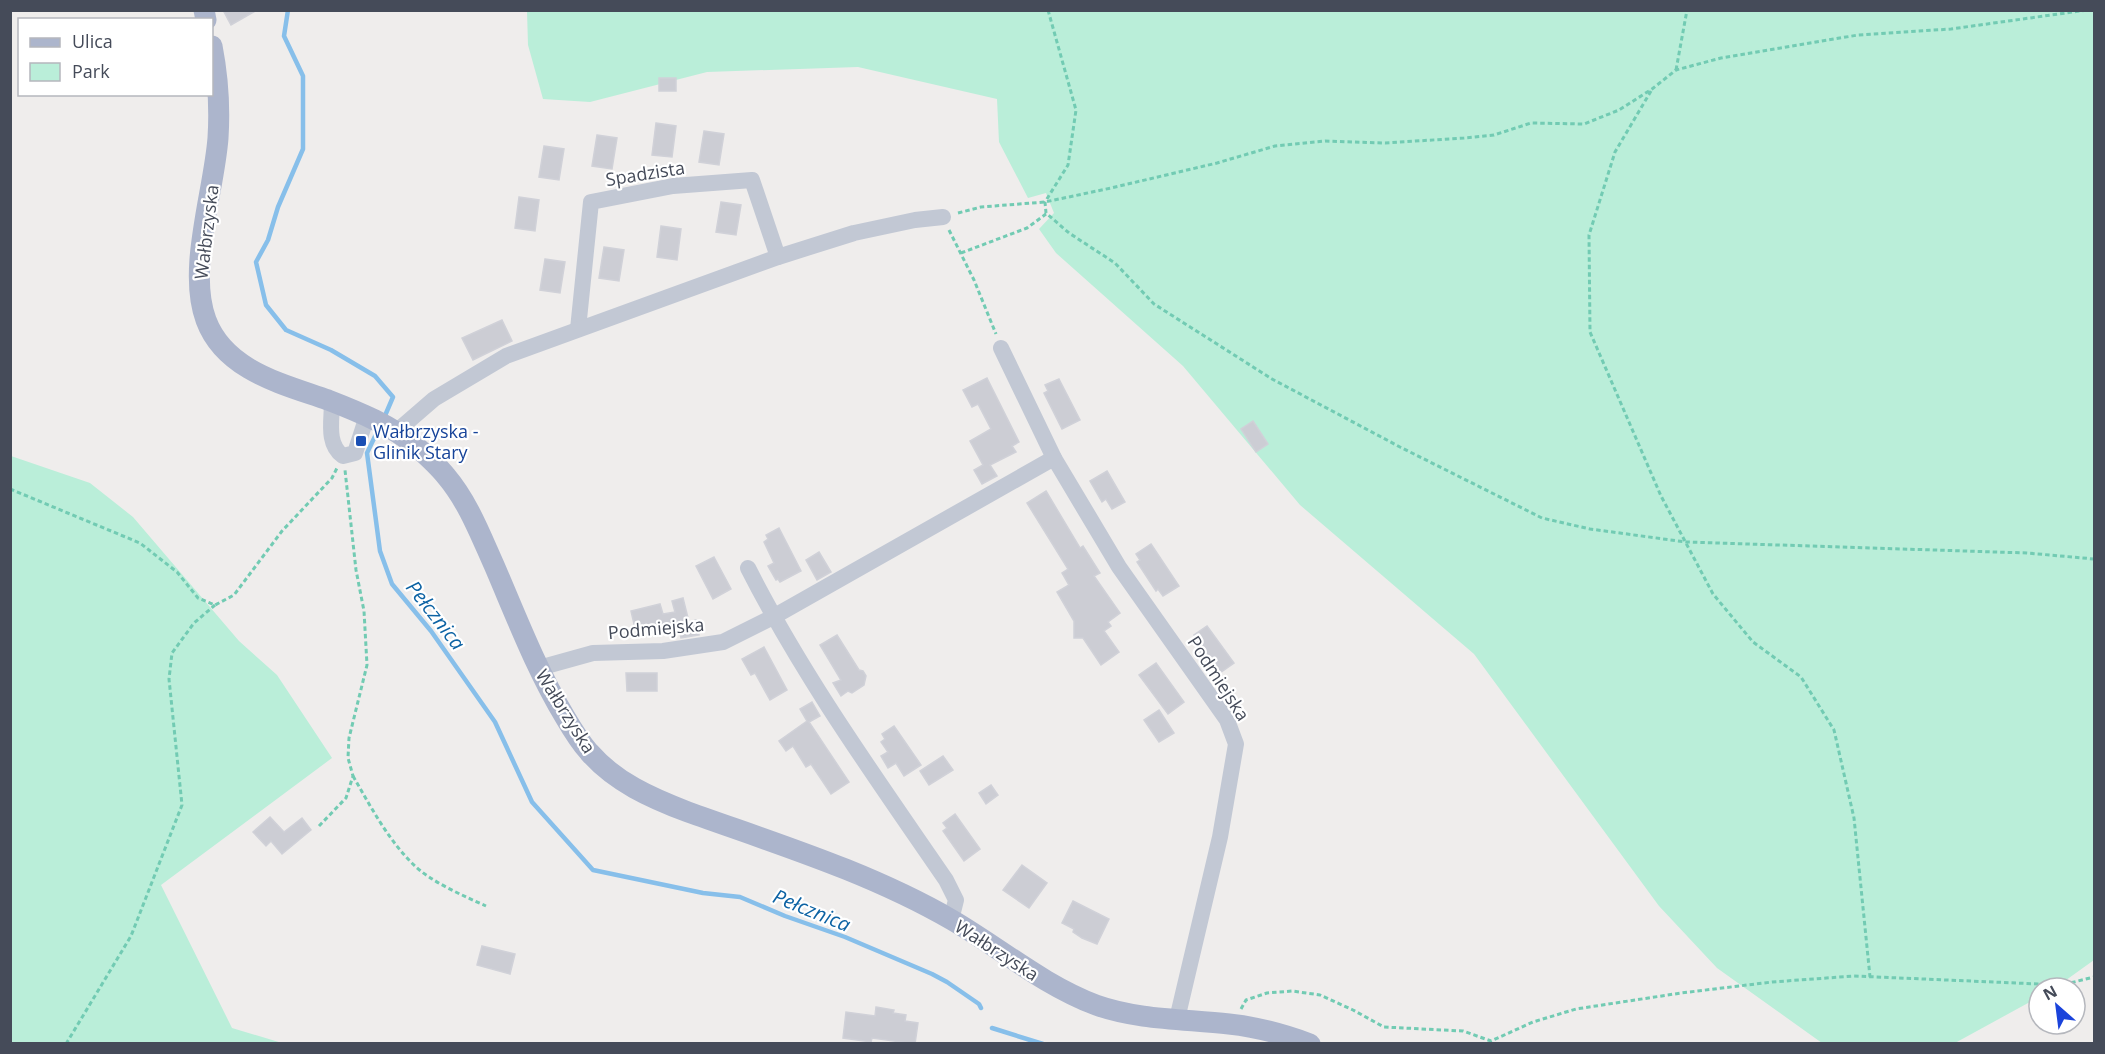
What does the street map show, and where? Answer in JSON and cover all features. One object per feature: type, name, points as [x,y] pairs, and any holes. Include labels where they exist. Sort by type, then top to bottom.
[{"type":"main road","name":"Wałbrzyska","points":[[213,53],[219,94],[218,140],[201,254],[199,286],[205,318],[218,343],[246,367],[265,377],[369,417],[394,430],[417,447],[446,476],[472,516],[556,702],[580,741],[609,772],[631,787],[661,802],[802,852],[880,884],[951,920],[1056,987],[1099,1006],[1138,1015],[1272,1030],[1310,1044]]},
{"type":"street","name":"Spadzista","points":[[578,329],[591,202],[674,186],[752,180],[778,257]]},
{"type":"street","points":[[394,430],[434,399],[506,356],[778,257],[854,233],[915,220],[943,217]]},
{"type":"street","name":"Podmiejska","points":[[1001,348],[1054,458],[1119,567],[1227,720],[1236,744],[1220,837],[1177,1019]]},
{"type":"street","points":[[332,402],[332,444],[343,456],[355,453],[369,417]]},
{"type":"street","name":"Podmiejska","points":[[539,668],[593,653],[663,651],[723,642],[774,617],[1054,458]]},
{"type":"street","points":[[748,568],[828,708],[946,880],[956,900],[951,920]]},
{"type":"path","points":[[1048,10],[1076,110],[1068,165],[1045,202],[1046,213],[1069,233],[1115,263],[1154,304],[1272,379],[1400,447],[1542,518],[1590,529],[1686,543],[2027,554],[2094,559]]},
{"type":"path","points":[[1676,70],[1687,10]]},
{"type":"path","points":[[1001,348],[974,280],[943,217],[981,207],[1045,202],[1217,163],[1275,146],[1325,141],[1385,143],[1464,138],[1494,135],[1531,123],[1584,124],[1618,110],[1652,89],[1676,70],[1721,58],[1858,35],[1951,29],[2087,10]]},
{"type":"path","points":[[1652,89],[1615,152],[1589,235],[1590,332],[1662,496],[1713,594],[1753,642],[1801,677],[1834,730],[1854,818],[1870,977]]},
{"type":"path","points":[[961,253],[1027,228],[1046,213]]},
{"type":"path","points":[[66,1044],[131,936],[182,805],[169,679],[172,652],[194,623],[215,605],[234,595],[282,531],[332,478],[343,456]]},
{"type":"path","points":[[343,456],[356,570],[364,611],[367,664],[349,738],[348,758],[353,776],[384,829],[414,866],[453,891],[486,906]]},
{"type":"path","points":[[10,489],[140,543],[177,572],[198,598],[215,605]]},
{"type":"path","points":[[319,826],[346,798],[353,776]]},
{"type":"path","points":[[1233,1024],[1246,1000],[1267,993],[1292,991],[1320,995],[1384,1027],[1463,1031],[1491,1041],[1533,1022],[1576,1009],[1772,982],[1870,977],[2062,985],[2094,977]]},
{"type":"green space","points":[[527,11],[2094,11],[2094,960],[2072,976],[2027,976],[2027,1004],[1955,1043],[1822,1043],[1717,968],[1659,906],[1474,654],[1300,505],[1183,366],[1056,253],[1039,229],[1054,213],[1046,193],[1028,198],[999,142],[997,99],[858,67],[707,72],[590,102],[543,99],[528,45]]},
{"type":"green space","points":[[11,456],[90,483],[133,517],[239,641],[277,675],[332,758],[161,885],[232,1028],[282,1043],[11,1043]]},
{"type":"building","points":[[223,10],[257,10],[231,25]]},
{"type":"building","points":[[659,78],[676,78],[676,91],[659,91]]},
{"type":"building","points":[[656,123],[676,126],[672,157],[652,155]]},
{"type":"building","points":[[704,131],[724,134],[719,165],[699,162]]},
{"type":"building","points":[[597,135],[617,138],[612,169],[592,166]]},
{"type":"building","points":[[544,146],[564,149],[559,180],[539,177]]},
{"type":"building","points":[[519,197],[539,200],[535,231],[515,228]]},
{"type":"building","points":[[721,202],[741,205],[736,235],[716,232]]},
{"type":"building","points":[[661,226],[681,229],[677,260],[657,257]]},
{"type":"building","points":[[604,247],[624,250],[619,281],[599,278]]},
{"type":"building","points":[[545,259],[565,262],[560,293],[540,290]]},
{"type":"building","points":[[502,320],[512,341],[473,360],[462,338]]},
{"type":"building","points":[[987,378],[1019,442],[1012,446],[1016,452],[990,465],[997,476],[982,484],[974,470],[983,465],[970,441],[991,429],[978,404],[972,407],[963,390]]},
{"type":"building","points":[[1059,379],[1080,420],[1062,429],[1044,393],[1048,391],[1045,385]]},
{"type":"building","points":[[1253,421],[1268,444],[1256,452],[1241,429]]},
{"type":"building","points":[[1107,471],[1125,502],[1112,509],[1106,499],[1102,502],[1090,481]]},
{"type":"building","points":[[1046,491],[1080,548],[1083,546],[1100,573],[1094,576],[1120,613],[1108,622],[1111,626],[1104,631],[1119,652],[1101,665],[1083,638],[1074,638],[1074,621],[1057,592],[1069,585],[1062,573],[1068,569],[1027,503]]},
{"type":"building","points":[[779,528],[801,571],[780,582],[776,580],[768,566],[774,563],[764,542],[768,539],[766,535]]},
{"type":"building","points":[[1151,544],[1179,586],[1163,596],[1158,589],[1156,591],[1137,562],[1140,560],[1136,554]]},
{"type":"building","points":[[819,552],[831,572],[817,580],[806,560]]},
{"type":"building","points":[[714,557],[731,589],[713,599],[696,566]]},
{"type":"building","points":[[683,598],[689,622],[696,620],[699,635],[681,638],[678,626],[637,637],[631,611],[660,604],[663,614],[675,612],[672,601]]},
{"type":"building","points":[[1207,626],[1234,663],[1217,675],[1194,643],[1198,640],[1194,635]]},
{"type":"building","points":[[837,635],[859,670],[863,671],[866,676],[864,685],[852,693],[848,691],[841,696],[833,683],[841,680],[820,645]]},
{"type":"building","points":[[764,647],[787,690],[770,700],[755,673],[751,675],[742,659]]},
{"type":"building","points":[[1156,663],[1184,702],[1168,714],[1139,675]]},
{"type":"building","points":[[626,673],[657,673],[657,691],[627,691]]},
{"type":"building","points":[[812,702],[820,716],[809,722],[849,782],[831,794],[811,764],[806,767],[793,746],[786,751],[779,741],[807,721],[800,709]]},
{"type":"building","points":[[1159,710],[1174,733],[1159,742],[1144,720]]},
{"type":"building","points":[[894,726],[921,765],[904,776],[896,763],[888,768],[881,756],[888,752],[881,742],[885,739],[882,734]]},
{"type":"building","points":[[943,756],[953,770],[929,785],[920,771]]},
{"type":"building","points":[[991,785],[998,795],[986,804],[979,793]]},
{"type":"building","points":[[955,814],[980,849],[964,861],[943,831],[947,828],[943,823]]},
{"type":"building","points":[[270,817],[284,832],[302,818],[311,830],[282,854],[271,841],[266,846],[253,832]]},
{"type":"building","points":[[1022,865],[1047,883],[1029,908],[1003,890]]},
{"type":"building","points":[[1073,901],[1109,919],[1097,944],[1082,938],[1073,932],[1074,929],[1062,923]]},
{"type":"building","points":[[482,946],[515,954],[510,974],[477,965]]},
{"type":"building","points":[[876,1007],[894,1010],[893,1013],[906,1015],[905,1021],[918,1023],[915,1044],[872,1038],[871,1042],[843,1038],[846,1012],[875,1016]]},
{"type":"waterway","name":"Pełcznica","points":[[288,10],[284,36],[303,76],[303,149],[278,207],[268,240],[256,262],[266,305],[286,330],[331,350],[375,376],[393,397],[384,418]]},
{"type":"waterway","name":"Pełcznica","points":[[379,428],[367,453],[380,551],[392,584],[431,631],[495,722],[532,802],[593,870],[703,893],[740,897],[845,937],[932,974],[979,1004],[981,1008]]},
{"type":"waterway","name":"Pełcznica","points":[[992,1028],[1043,1044]]},
{"type":"place","name":"Wałbrzyska - Glinik Stary","points":[[361,441]]}]
